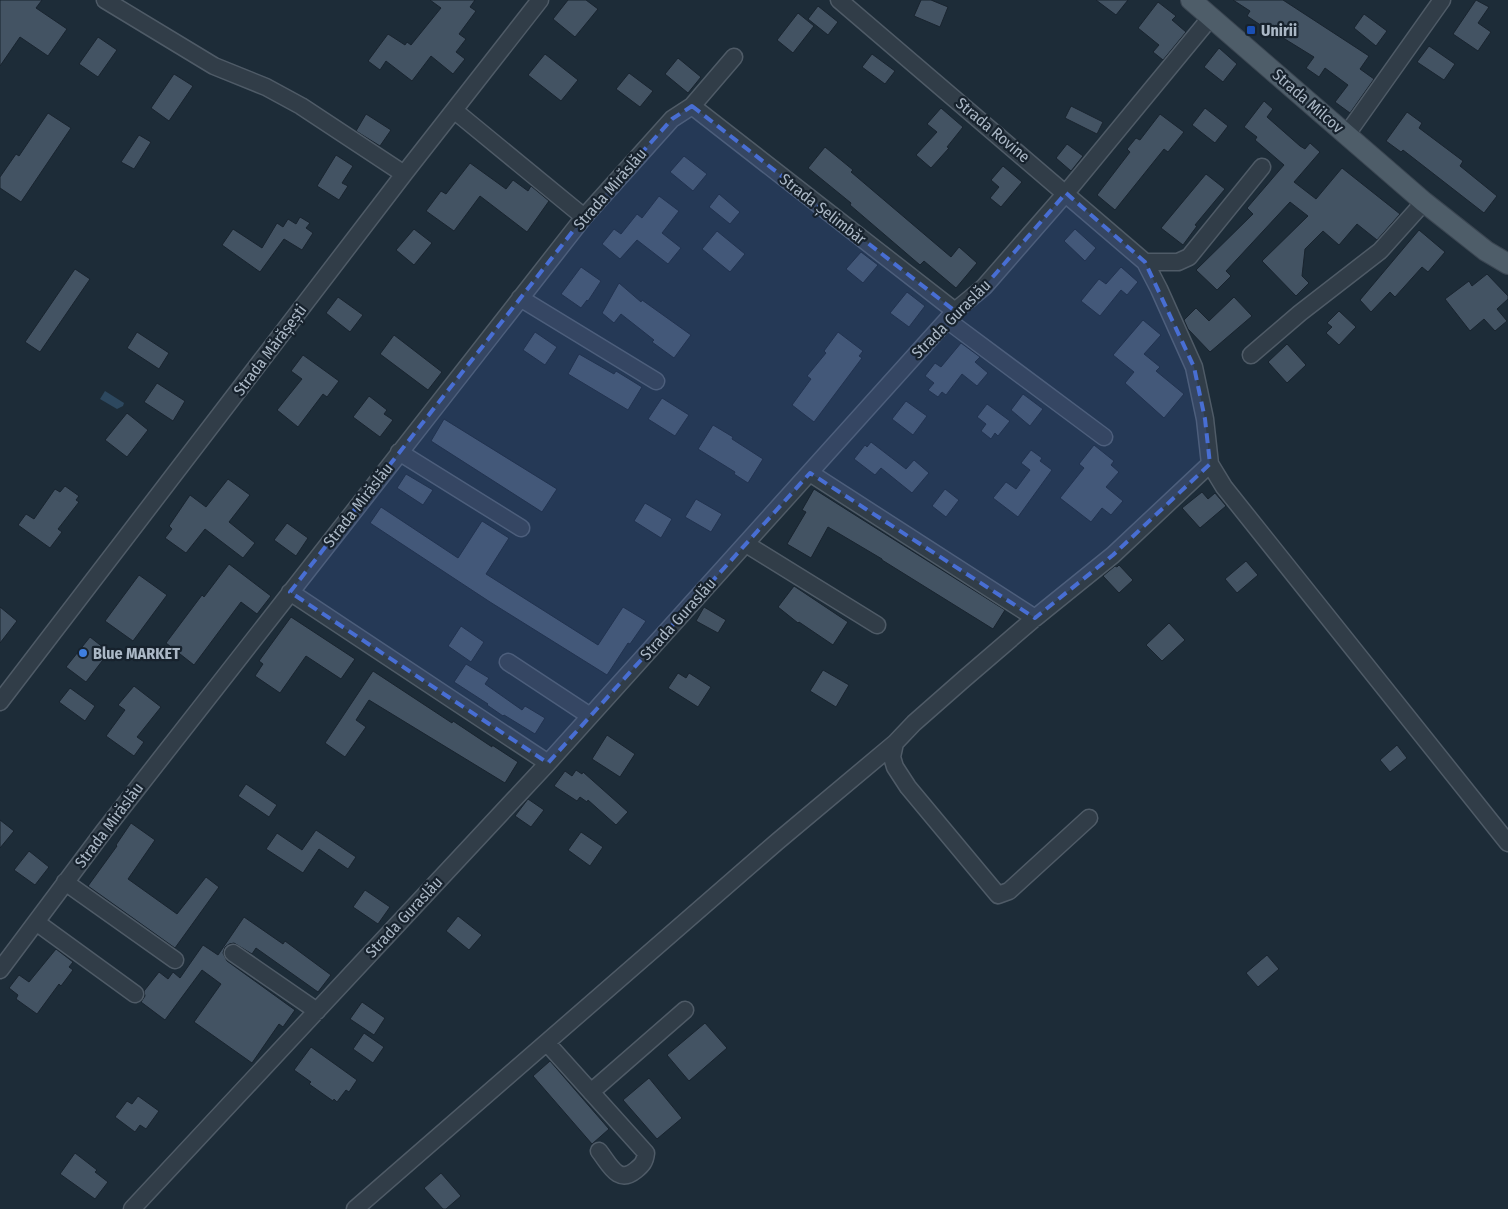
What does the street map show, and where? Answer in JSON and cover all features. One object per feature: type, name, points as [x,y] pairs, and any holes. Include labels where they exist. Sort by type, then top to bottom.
[{"type":"main road","name":"Strada Milcov","points":[[1192,0],[1424,202],[1486,251],[1508,264]]},
{"type":"street","points":[[105,0],[214,66],[266,87],[301,106],[404,174]]},
{"type":"street","name":"Strada Mărășești","points":[[0,702],[404,174],[540,0]]},
{"type":"street","name":"Strada Rovine","points":[[839,0],[1145,262]]},
{"type":"street","points":[[1347,134],[1442,0]]},
{"type":"street","name":"Strada Guraslău","points":[[132,1209],[548,763],[951,315],[984,287],[1066,193],[1211,17]]},
{"type":"street","name":"Strada Mirăslău","points":[[0,970],[290,592],[584,217],[672,119],[692,106],[734,57]]},
{"type":"street","name":"Strada Șelimbăr","points":[[692,106],[1104,437]]},
{"type":"street","points":[[455,111],[584,217]]},
{"type":"street","points":[[1262,167],[1189,257],[1178,262],[1145,262],[1194,367],[1205,419],[1210,464],[1224,487],[1248,519],[1508,843]]},
{"type":"street","points":[[1251,355],[1300,313],[1380,251],[1424,202]]},
{"type":"street","points":[[520,298],[656,381]]},
{"type":"street","points":[[399,452],[521,528]]},
{"type":"street","points":[[355,1209],[778,841],[895,743],[936,703],[1035,618],[1113,555],[1210,464]]},
{"type":"street","points":[[810,473],[1035,618]]},
{"type":"street","points":[[746,544],[877,625]]},
{"type":"street","points":[[290,592],[548,763]]},
{"type":"street","points":[[508,662],[590,716]]},
{"type":"street","points":[[895,743],[892,757],[895,767],[908,787],[998,894],[1009,891],[1089,818]]},
{"type":"street","points":[[66,882],[175,960]]},
{"type":"street","points":[[36,922],[135,994]]},
{"type":"street","points":[[233,953],[317,1011]]},
{"type":"street","points":[[591,1092],[685,1010]]},
{"type":"street","points":[[547,1043],[646,1153],[645,1161],[629,1176],[624,1177],[618,1174],[599,1151]]},
{"type":"highlighted area","points":[[692,106],[955,311],[984,287],[1066,193],[1145,262],[1194,367],[1205,419],[1210,464],[1113,555],[1035,618],[810,473],[548,763],[290,592],[584,217],[672,119]]},
{"type":"water","points":[[105,391],[124,403],[123,406],[117,409],[100,399]]},
{"type":"building","points":[[0,0],[42,0],[36,8],[67,29],[48,56],[20,37],[0,66]]},
{"type":"building","points":[[430,0],[475,0],[470,7],[476,11],[459,34],[466,39],[456,52],[465,59],[453,74],[431,56],[412,81],[386,61],[380,70],[368,61],[388,34],[405,45],[407,42],[411,45],[441,8]]},
{"type":"building","points":[[568,0],[586,0],[598,9],[575,37],[553,19]]},
{"type":"building","points":[[921,0],[931,0],[948,7],[940,27],[914,16]]},
{"type":"building","points":[[1096,0],[1128,0],[1116,15]]},
{"type":"building","points":[[1233,0],[1283,0],[1369,56],[1360,69],[1374,79],[1350,113],[1335,102],[1348,85],[1325,68],[1319,77],[1306,68],[1314,57],[1280,36],[1278,39],[1247,16],[1250,11]]},
{"type":"building","points":[[1476,0],[1489,7],[1478,23],[1491,32],[1478,51],[1453,34]]},
{"type":"building","points":[[1158,2],[1176,16],[1172,20],[1186,32],[1163,60],[1153,52],[1159,45],[1138,28]]},
{"type":"building","points":[[818,6],[838,22],[828,35],[808,19]]},
{"type":"building","points":[[798,13],[814,26],[793,53],[777,40]]},
{"type":"building","points":[[1364,14],[1387,31],[1376,46],[1354,28]]},
{"type":"building","points":[[98,37],[117,50],[98,77],[79,64]]},
{"type":"building","points":[[1429,46],[1455,64],[1444,80],[1417,62]]},
{"type":"building","points":[[1219,48],[1237,64],[1223,82],[1204,67]]},
{"type":"building","points":[[545,54],[578,80],[561,101],[528,75]]},
{"type":"building","points":[[872,54],[895,71],[885,84],[862,67]]},
{"type":"building","points":[[678,58],[701,77],[688,93],[665,74]]},
{"type":"building","points":[[629,73],[653,91],[640,107],[616,89]]},
{"type":"building","points":[[174,74],[193,86],[169,121],[151,108]]},
{"type":"building","points":[[1264,101],[1273,109],[1267,117],[1300,146],[1305,149],[1310,143],[1320,152],[1294,182],[1316,199],[1342,168],[1400,214],[1377,240],[1357,224],[1339,245],[1323,231],[1305,249],[1302,276],[1309,283],[1296,296],[1262,261],[1308,216],[1290,202],[1226,271],[1231,276],[1217,290],[1196,270],[1253,214],[1247,208],[1284,165],[1255,140],[1257,137],[1244,127]]},
{"type":"building","points":[[1071,106],[1103,122],[1097,134],[1065,118]]},
{"type":"building","points":[[941,108],[963,127],[947,147],[949,148],[931,168],[916,155],[937,132],[927,124]]},
{"type":"building","points":[[1205,108],[1228,126],[1215,143],[1192,125]]},
{"type":"building","points":[[1407,112],[1422,123],[1419,128],[1463,161],[1460,166],[1497,196],[1484,213],[1403,150],[1401,152],[1386,141]]},
{"type":"building","points":[[48,113],[71,128],[21,202],[0,188],[0,177],[16,154],[19,156]]},
{"type":"building","points":[[366,114],[391,130],[380,146],[356,131]]},
{"type":"building","points":[[1160,114],[1184,132],[1168,152],[1164,149],[1115,210],[1097,195],[1130,152],[1127,149],[1136,138],[1140,140]]},
{"type":"building","points":[[139,135],[151,142],[134,169],[121,162]]},
{"type":"building","points":[[1067,144],[1083,156],[1071,171],[1056,158]]},
{"type":"building","points":[[825,147],[853,170],[851,172],[951,257],[959,247],[977,263],[956,288],[924,261],[920,265],[850,205],[851,203],[808,168]]},
{"type":"building","points":[[336,155],[353,166],[342,183],[348,186],[339,200],[317,186]]},
{"type":"building","points":[[684,156],[707,174],[693,191],[670,172]]},
{"type":"building","points":[[470,163],[506,189],[513,180],[528,191],[531,186],[549,201],[527,232],[480,196],[454,231],[426,211],[441,191],[446,194]]},
{"type":"building","points":[[1003,166],[1022,182],[1001,207],[990,198],[999,187],[991,180]]},
{"type":"building","points":[[1206,174],[1225,189],[1195,225],[1197,226],[1183,245],[1161,228]]},
{"type":"building","points":[[719,194],[740,212],[730,224],[709,207]]},
{"type":"building","points":[[659,196],[679,211],[662,233],[681,248],[668,264],[637,240],[620,259],[602,244],[614,229],[621,234],[637,214],[642,218]]},
{"type":"building","points":[[300,217],[310,223],[306,228],[313,233],[302,250],[284,239],[260,272],[222,245],[233,229],[262,248],[277,223],[283,227],[288,219],[296,224]]},
{"type":"building","points":[[414,229],[432,243],[414,265],[396,250]]},
{"type":"building","points":[[1075,229],[1096,248],[1085,261],[1064,241]]},
{"type":"building","points":[[1419,230],[1445,252],[1428,272],[1422,267],[1395,297],[1390,292],[1371,312],[1360,300]]},
{"type":"building","points":[[717,231],[745,254],[730,272],[702,249]]},
{"type":"building","points":[[861,252],[878,265],[863,283],[846,269]]},
{"type":"building","points":[[581,267],[601,281],[581,308],[561,294]]},
{"type":"building","points":[[1121,267],[1138,282],[1127,295],[1121,290],[1100,316],[1081,301],[1099,279],[1106,284]]},
{"type":"building","points":[[75,269],[90,279],[40,352],[25,342]]},
{"type":"building","points":[[1487,274],[1508,296],[1508,299],[1497,309],[1507,321],[1495,331],[1484,319],[1470,331],[1445,299],[1469,281],[1472,286]]},
{"type":"building","points":[[619,283],[641,302],[642,300],[691,335],[674,358],[652,342],[654,340],[621,314],[614,323],[602,313]]},
{"type":"building","points":[[907,292],[925,306],[909,327],[890,313]]},
{"type":"building","points":[[338,297],[363,315],[350,332],[326,313]]},
{"type":"building","points":[[1234,297],[1252,316],[1210,352],[1188,329],[1184,320],[1196,308],[1209,321]]},
{"type":"building","points":[[1339,311],[1356,327],[1339,345],[1326,333],[1332,327],[1327,323]]},
{"type":"building","points":[[1143,320],[1161,335],[1144,354],[1160,367],[1156,371],[1184,394],[1164,418],[1125,383],[1134,372],[1113,355]]},
{"type":"building","points":[[137,332],[169,353],[159,369],[127,348]]},
{"type":"building","points":[[535,332],[557,347],[545,365],[523,350]]},
{"type":"building","points":[[838,332],[863,351],[859,356],[862,358],[814,422],[792,405],[811,379],[807,376],[826,353],[824,351]]},
{"type":"building","points":[[394,335],[442,372],[428,390],[380,354]]},
{"type":"building","points":[[961,343],[980,357],[975,362],[988,373],[977,386],[962,374],[946,395],[942,392],[938,397],[928,390],[934,383],[925,376],[935,363],[941,367]]},
{"type":"building","points":[[1287,344],[1306,365],[1287,383],[1268,362]]},
{"type":"building","points":[[579,354],[614,374],[616,371],[642,387],[628,410],[568,374]]},
{"type":"building","points":[[303,355],[339,381],[327,397],[323,394],[298,427],[277,410],[302,379],[291,371]]},
{"type":"building","points":[[157,383],[185,401],[173,421],[144,402]]},
{"type":"building","points":[[1023,394],[1043,409],[1030,426],[1011,410]]},
{"type":"building","points":[[369,396],[387,410],[384,414],[393,420],[380,437],[353,417]]},
{"type":"building","points":[[662,398],[689,415],[675,436],[648,419]]},
{"type":"building","points":[[906,401],[927,416],[913,435],[892,419]]},
{"type":"building","points":[[987,404],[1010,421],[998,436],[995,433],[991,439],[981,431],[986,424],[977,417]]},
{"type":"building","points":[[127,413],[148,430],[127,457],[105,440]]},
{"type":"building","points":[[444,419],[557,489],[542,512],[431,441]]},
{"type":"building","points":[[713,425],[763,459],[748,483],[734,474],[735,472],[698,449]]},
{"type":"building","points":[[871,442],[906,469],[914,460],[929,473],[912,493],[881,468],[875,475],[854,459],[865,445],[867,447]]},
{"type":"building","points":[[1094,445],[1114,461],[1111,465],[1119,472],[1106,487],[1123,501],[1111,515],[1102,508],[1091,522],[1060,498],[1084,468],[1079,464]]},
{"type":"building","points":[[1031,450],[1042,458],[1040,461],[1052,470],[1018,517],[993,498],[1006,482],[1016,489],[1030,470],[1021,463]]},
{"type":"building","points":[[406,474],[433,490],[423,505],[397,488]]},
{"type":"building","points":[[228,479],[250,495],[229,522],[255,543],[243,558],[205,529],[186,553],[165,538],[172,529],[169,526],[190,495],[206,507]]},
{"type":"building","points":[[65,486],[79,496],[76,500],[79,502],[58,529],[62,532],[50,548],[18,525],[26,514],[34,519],[55,489],[60,492]]},
{"type":"building","points":[[814,489],[1005,610],[993,629],[828,527],[811,558],[787,544],[806,512],[802,510]]},
{"type":"building","points":[[945,489],[959,500],[946,517],[932,506]]},
{"type":"building","points":[[1202,492],[1208,499],[1215,493],[1226,506],[1200,528],[1182,508]]},
{"type":"building","points":[[696,499],[722,514],[711,532],[685,517]]},
{"type":"building","points":[[645,503],[672,519],[661,538],[634,521]]},
{"type":"building","points":[[381,507],[458,558],[482,521],[509,538],[486,574],[598,645],[623,607],[646,621],[630,644],[628,643],[607,675],[490,602],[370,523]]},
{"type":"building","points":[[287,523],[308,538],[296,556],[274,540]]},
{"type":"building","points":[[1246,561],[1258,575],[1237,593],[1225,579]]},
{"type":"building","points":[[229,564],[271,596],[257,614],[241,602],[194,665],[166,643],[202,595],[204,597]]},
{"type":"building","points":[[1119,565],[1133,580],[1119,593],[1103,576]]},
{"type":"building","points":[[139,575],[167,595],[133,641],[105,621]]},
{"type":"building","points":[[794,586],[848,622],[833,645],[798,623],[778,607]]},
{"type":"building","points":[[0,607],[17,621],[0,643]]},
{"type":"building","points":[[704,607],[726,620],[718,633],[696,621]]},
{"type":"building","points":[[291,617],[355,659],[341,679],[306,656],[280,693],[255,676],[263,664],[259,661]]},
{"type":"building","points":[[1169,623],[1185,640],[1162,661],[1146,645]]},
{"type":"building","points":[[461,626],[484,642],[471,662],[448,646]]},
{"type":"building","points":[[90,637],[109,652],[86,682],[66,667]]},
{"type":"building","points":[[466,664],[489,678],[485,684],[522,710],[525,706],[545,718],[535,734],[503,716],[454,682]]},
{"type":"building","points":[[823,670],[849,685],[836,707],[810,691]]},
{"type":"building","points":[[373,671],[452,723],[453,721],[518,762],[505,783],[369,700],[356,720],[366,727],[345,757],[325,743]]},
{"type":"building","points":[[678,673],[686,678],[689,673],[711,687],[698,707],[668,688]]},
{"type":"building","points":[[134,686],[161,707],[137,737],[144,742],[134,756],[106,736],[125,710],[118,705]]},
{"type":"building","points":[[70,688],[95,706],[85,721],[59,702]]},
{"type":"building","points":[[607,735],[635,754],[620,777],[592,759]]},
{"type":"building","points":[[1397,745],[1407,758],[1390,772],[1380,760]]},
{"type":"building","points":[[576,770],[582,774],[583,772],[628,812],[616,825],[588,800],[587,802],[580,797],[577,801],[554,786],[565,771],[572,776]]},
{"type":"building","points":[[246,784],[277,805],[269,817],[238,796]]},
{"type":"building","points":[[528,799],[544,810],[531,827],[515,816]]},
{"type":"building","points":[[0,820],[14,831],[0,848]]},
{"type":"building","points":[[131,823],[155,840],[128,879],[177,914],[206,877],[219,887],[175,948],[88,886]]},
{"type":"building","points":[[316,830],[356,857],[348,869],[319,849],[303,873],[266,849],[277,833],[302,850]]},
{"type":"building","points":[[581,832],[603,847],[590,866],[568,850]]},
{"type":"building","points":[[29,851],[49,867],[35,885],[14,870]]},
{"type":"building","points":[[365,890],[390,907],[378,924],[353,907]]},
{"type":"building","points":[[458,916],[482,935],[469,950],[446,931]]},
{"type":"building","points":[[244,917],[283,944],[285,941],[331,975],[318,992],[256,948],[252,954],[234,943],[225,947],[223,953],[227,961],[295,1010],[283,1027],[279,1024],[252,1063],[194,1022],[221,984],[202,970],[165,1020],[141,1002],[145,996],[144,991],[159,972],[168,979],[173,972],[180,978],[203,945],[218,955]]},
{"type":"building","points":[[56,949],[73,962],[69,967],[73,970],[61,986],[59,984],[37,1014],[16,999],[18,995],[9,988],[19,975],[29,982]]},
{"type":"building","points":[[1267,955],[1279,969],[1258,987],[1246,973]]},
{"type":"building","points":[[362,1002],[385,1018],[374,1035],[350,1019]]},
{"type":"building","points":[[705,1023],[727,1048],[689,1081],[667,1055]]},
{"type":"building","points":[[364,1033],[384,1047],[373,1063],[353,1049]]},
{"type":"building","points":[[311,1047],[357,1080],[349,1092],[346,1090],[337,1102],[309,1084],[311,1082],[294,1070]]},
{"type":"building","points":[[550,1061],[609,1129],[592,1144],[533,1076]]},
{"type":"building","points":[[649,1078],[682,1118],[657,1139],[623,1100]]},
{"type":"building","points":[[138,1096],[159,1111],[146,1129],[140,1125],[135,1132],[115,1117],[127,1101],[132,1104]]},
{"type":"building","points":[[75,1153],[97,1170],[95,1172],[108,1182],[95,1199],[60,1174]]},
{"type":"building","points":[[441,1173],[461,1196],[446,1209],[443,1209],[424,1188]]},
{"type":"place","name":"Unirii","points":[[1251,30]]},
{"type":"place","name":"Blue MARKET","points":[[83,653]]}]
